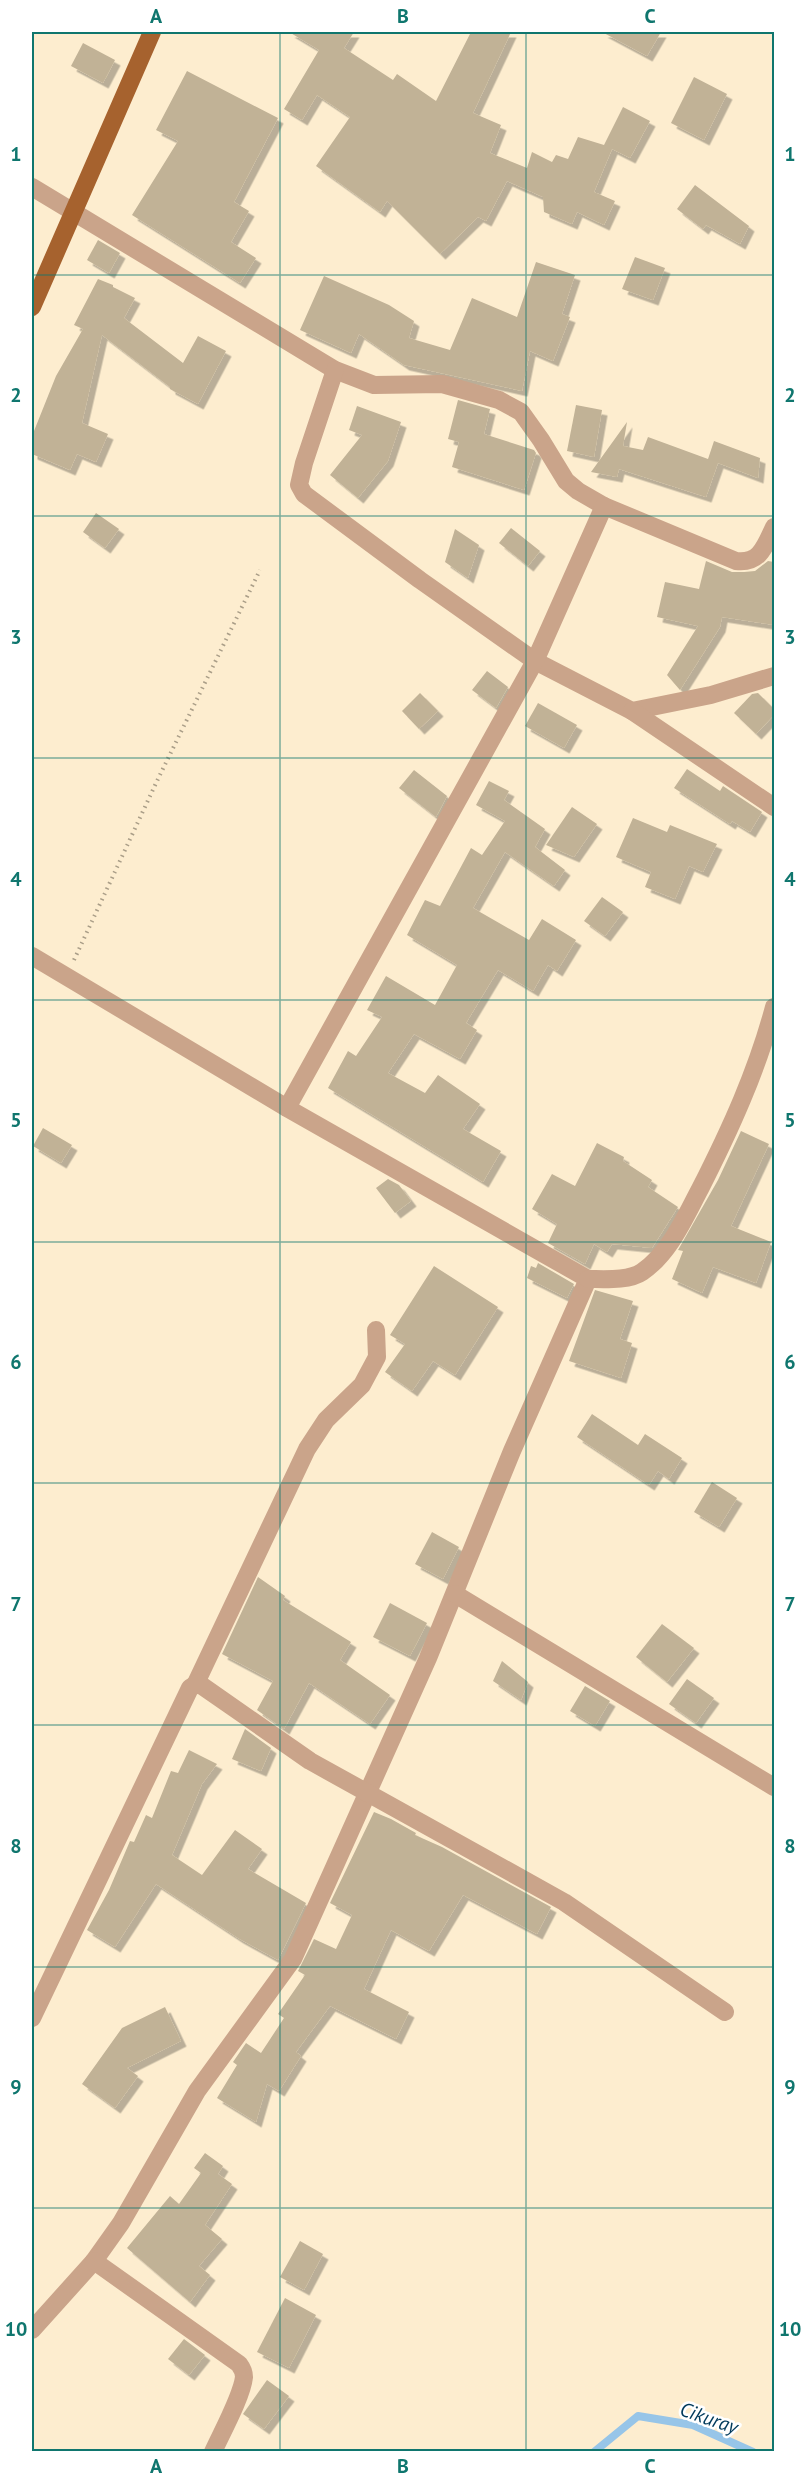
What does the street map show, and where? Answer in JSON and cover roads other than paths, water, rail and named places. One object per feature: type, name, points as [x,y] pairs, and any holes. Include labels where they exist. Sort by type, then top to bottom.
[{"type":"main road","points":[[32,307],[72,210],[152,32]]},
{"type":"street","points":[[32,187],[335,370],[374,385],[442,384],[499,400],[521,412],[566,481],[604,506],[736,561],[755,560],[769,552],[774,527]]},
{"type":"street","points":[[335,370],[304,463],[299,486],[304,494],[535,661],[632,711],[774,807]]},
{"type":"street","points":[[287,1108],[535,661],[604,506]]},
{"type":"street","points":[[632,711],[711,695],[774,675]]},
{"type":"street","points":[[32,956],[287,1108],[588,1279],[616,1278],[641,1273],[678,1232],[728,1135],[745,1096],[774,1007]]},
{"type":"street","points":[[32,2330],[94,2261],[121,2223],[196,2091],[293,1959],[455,1594],[512,1451],[588,1279]]},
{"type":"street","points":[[32,2018],[190,1688],[196,1683],[307,1449],[326,1420],[362,1385],[377,1357],[376,1330]]},
{"type":"street","points":[[455,1594],[774,1786]]},
{"type":"street","points":[[196,1683],[203,1685],[310,1761],[564,1902],[725,2012]]},
{"type":"street","points":[[94,2261],[239,2364],[243,2370],[244,2377],[239,2391],[213,2451]]},
{"type":"waterway","name":"Cikuray","points":[[594,2452],[638,2416],[693,2425],[753,2452]]}]
